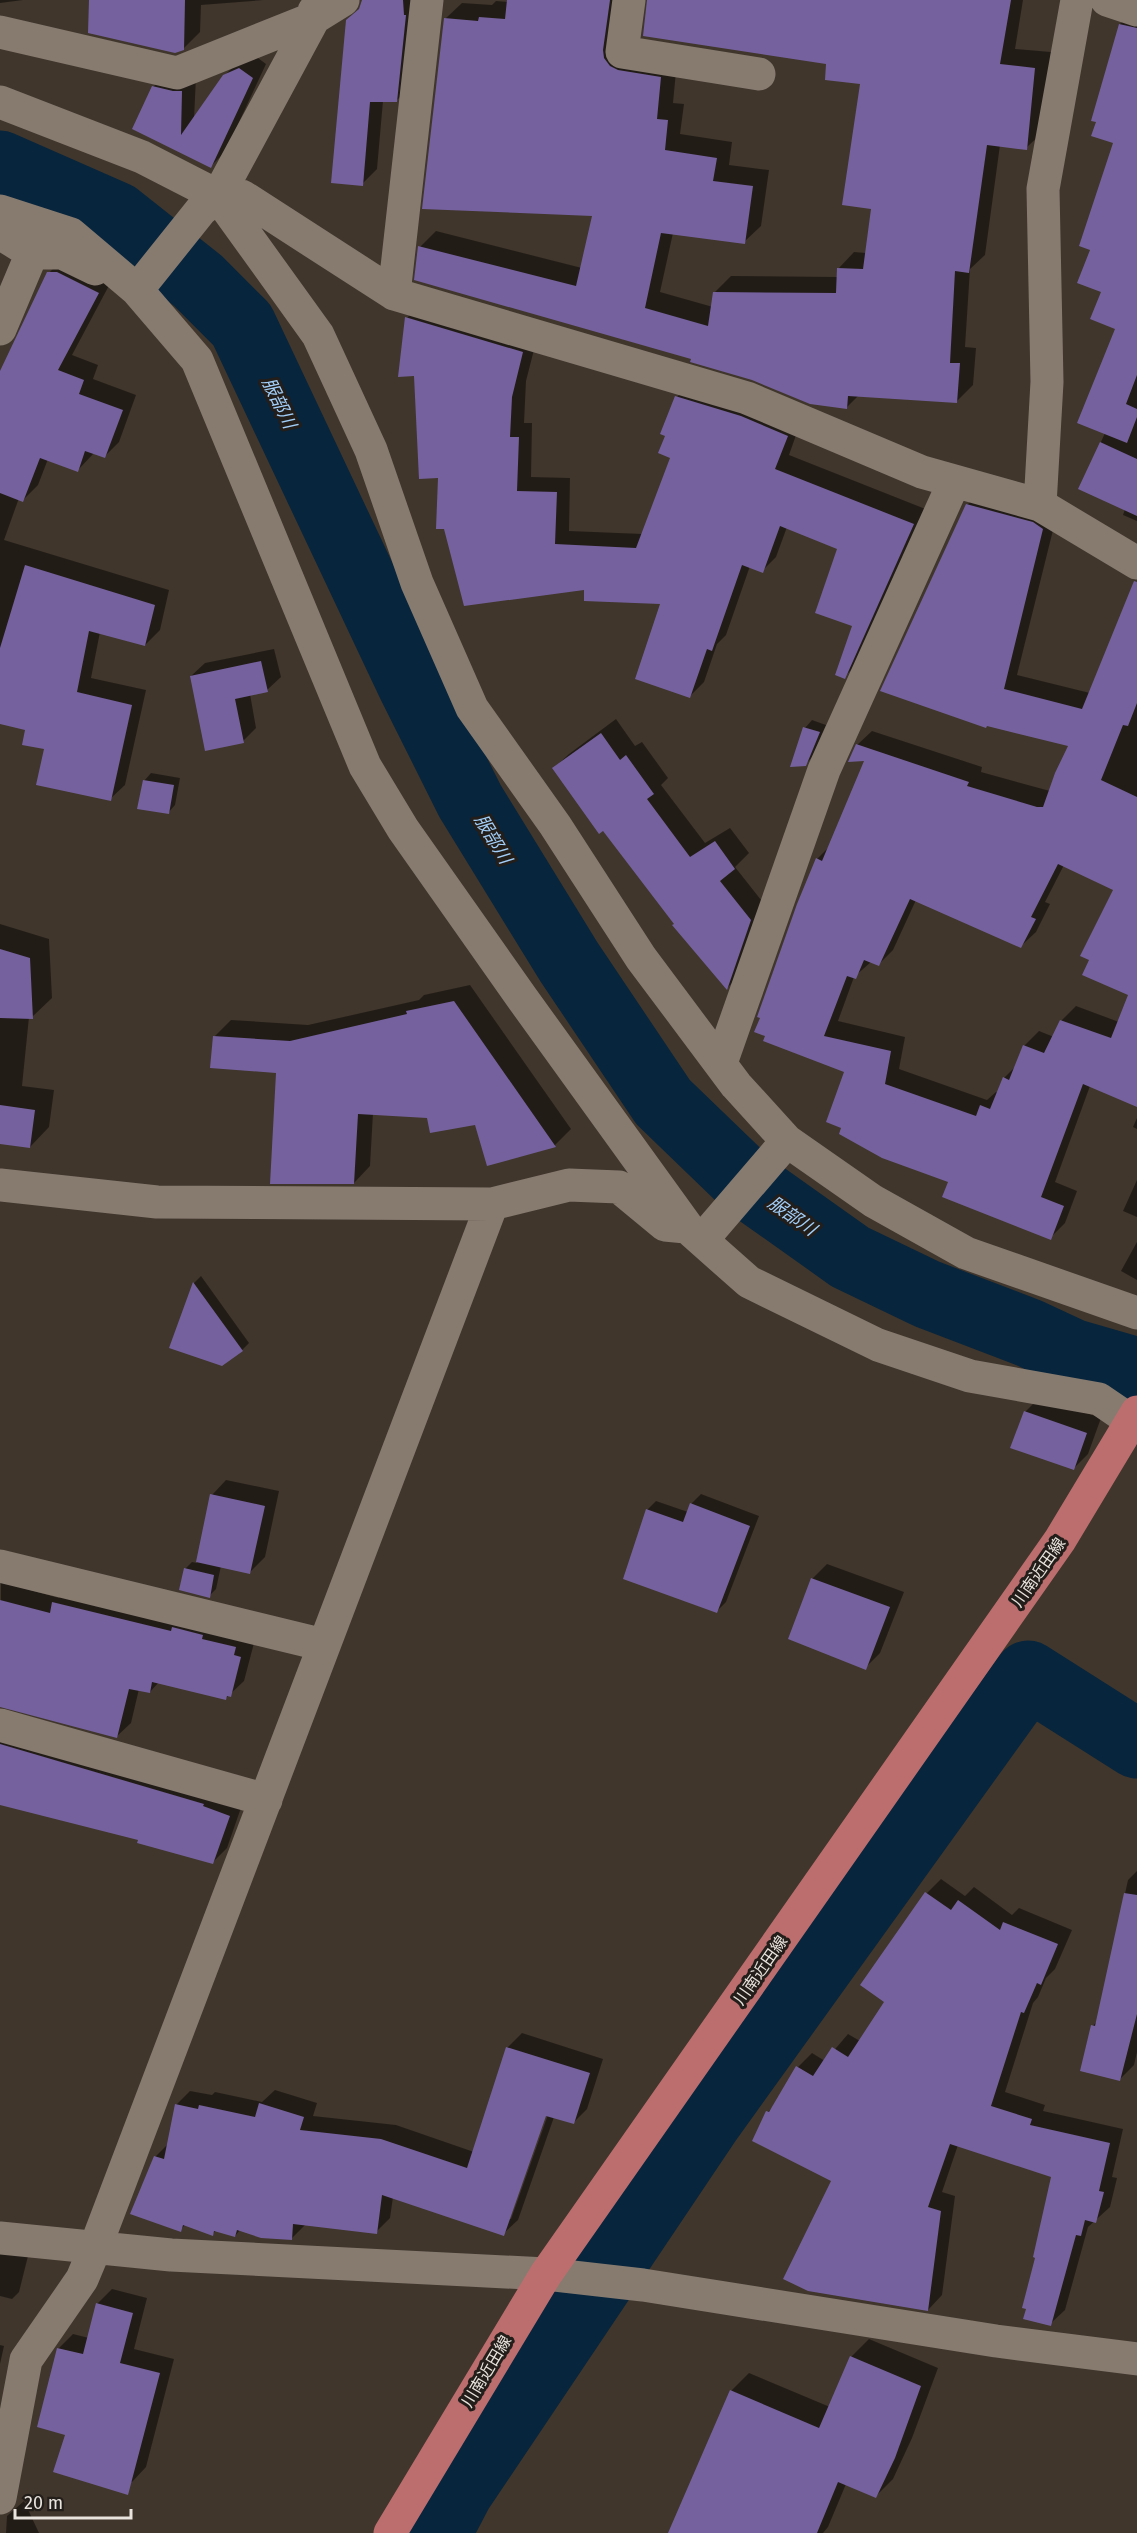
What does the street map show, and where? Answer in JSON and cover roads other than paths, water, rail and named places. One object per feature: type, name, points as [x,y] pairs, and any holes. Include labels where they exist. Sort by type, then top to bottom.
[{"type":"main road","name":"川南近田線","points":[[390,2533],[546,2274],[1060,1540],[1135,1420]]},
{"type":"street","points":[[0,32],[177,73],[314,9],[343,0]]},
{"type":"street","points":[[394,294],[428,0]]},
{"type":"street","points":[[629,0],[622,52],[759,74]]},
{"type":"street","points":[[1040,505],[1047,382],[1043,189],[1077,0]]},
{"type":"street","points":[[1107,0],[1137,10]]},
{"type":"street","points":[[137,290],[210,203],[314,9]]},
{"type":"street","points":[[0,102],[142,158],[210,203],[318,335],[371,450],[417,583],[472,708],[555,825],[641,958],[782,1146],[966,1253],[1137,1313]]},
{"type":"street","points":[[210,203],[242,196],[394,294],[747,398],[922,472],[1040,505],[1137,563]]},
{"type":"street","points":[[0,211],[71,234],[137,290],[197,360],[365,766],[416,848],[702,1230],[749,1282],[878,1346],[970,1376],[1099,1399],[1135,1420]]},
{"type":"street","points":[[0,233],[32,253],[62,253],[137,290]]},
{"type":"street","points":[[0,330],[32,253]]},
{"type":"street","points":[[721,1064],[824,770],[954,482]]},
{"type":"street","points":[[702,1230],[782,1146]]},
{"type":"street","points":[[0,1185],[157,1202],[492,1204],[569,1185],[619,1187],[665,1225],[702,1230]]},
{"type":"street","points":[[0,2498],[26,2360],[82,2279],[95,2247],[492,1204]]},
{"type":"street","points":[[0,1566],[324,1645]]},
{"type":"street","points":[[0,1725],[266,1800]]},
{"type":"street","points":[[0,2238],[171,2255],[546,2274],[643,2285],[996,2341],[1137,2359]]},
{"type":"waterway","name":"服部川","points":[[0,165],[116,216],[198,281],[242,325],[411,683],[470,801],[569,962],[663,1102],[750,1186],[850,1257],[927,1294],[1029,1333],[1072,1353],[1137,1372]]},
{"type":"waterway","points":[[437,2533],[459,2491],[708,2120],[1028,1675],[1137,1744]]}]
